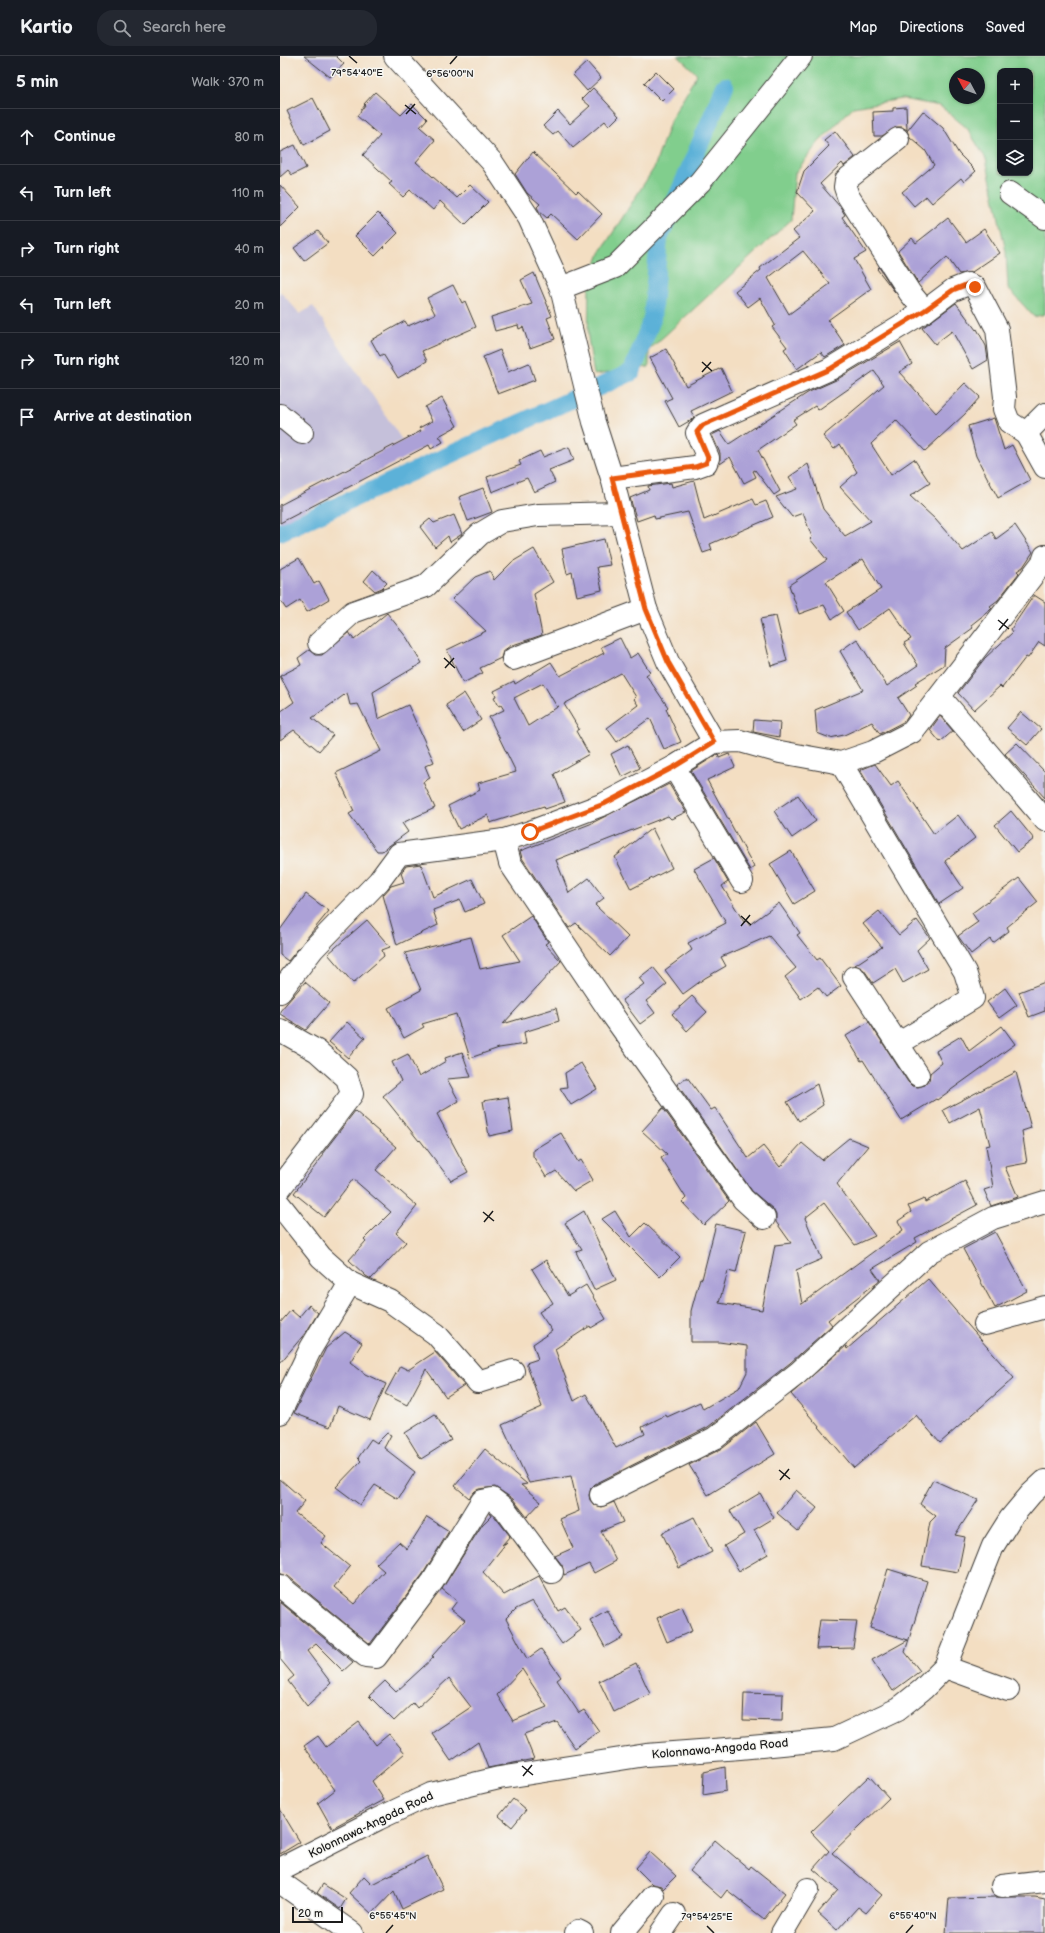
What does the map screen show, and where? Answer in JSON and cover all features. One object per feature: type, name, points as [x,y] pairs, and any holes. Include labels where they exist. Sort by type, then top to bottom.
[{"type":"street","points":[[395,56],[492,162],[529,218],[561,288],[594,422],[612,478],[620,513],[636,564],[646,609],[668,662],[714,742]]},
{"type":"street","points":[[561,288],[615,267],[638,245],[700,182],[801,56]]},
{"type":"street","points":[[898,138],[846,180],[845,187],[848,196],[910,293],[925,310]]},
{"type":"street","points":[[1010,193],[1045,218]]},
{"type":"street","points":[[612,478],[695,467],[706,463],[708,458],[697,432],[703,425],[830,369],[925,310],[953,290],[968,284],[975,287],[997,329],[1005,398],[1004,409],[1009,422],[1026,433],[1045,467]]},
{"type":"street","points":[[1026,433],[1045,414]]},
{"type":"street","points":[[280,415],[302,433]]},
{"type":"street","points":[[319,643],[353,612],[426,586],[480,534],[502,521],[538,515],[620,513]]},
{"type":"street","points":[[280,992],[313,949],[379,881],[400,854],[504,840],[530,832],[604,804],[674,767],[714,742],[740,741],[780,752],[841,763],[873,752],[912,732],[1044,562],[1045,556]]},
{"type":"street","points":[[513,659],[646,609]]},
{"type":"street","points":[[940,697],[1045,820]]},
{"type":"street","points":[[841,763],[965,972],[973,998],[898,1044]]},
{"type":"street","points":[[674,767],[742,880]]},
{"type":"street","points":[[504,840],[510,863],[609,1010],[743,1199],[764,1218]]},
{"type":"street","points":[[854,977],[918,1075]]},
{"type":"street","points":[[280,1030],[322,1056],[347,1078],[352,1094],[280,1188]]},
{"type":"street","points":[[601,1495],[715,1438],[798,1373],[929,1252],[993,1218],[1045,1202]]},
{"type":"street","points":[[280,1205],[321,1257],[350,1283],[390,1301],[436,1334],[478,1382],[512,1372]]},
{"type":"street","points":[[280,1413],[311,1348],[350,1283]]},
{"type":"street","points":[[985,1324],[1045,1307]]},
{"type":"street","name":"Kolonnawa-Angoda Road","points":[[280,1869],[378,1819],[432,1794],[492,1780],[646,1755],[834,1739],[898,1709],[923,1690],[945,1666],[993,1546],[1010,1519],[1031,1494],[1045,1481]]},
{"type":"street","points":[[280,1586],[366,1656],[376,1657],[433,1581],[482,1501],[492,1499],[505,1509],[552,1572]]},
{"type":"street","points":[[945,1666],[1008,1690]]},
{"type":"street","points":[[1002,1886],[1045,1881]]},
{"type":"street","points":[[280,1882],[352,1933]]},
{"type":"street","points":[[782,1933],[808,1889]]},
{"type":"street","points":[[622,1933],[653,1896]]},
{"type":"street","points":[[661,1933],[674,1914]]},
{"type":"street","points":[[576,1933],[578,1931],[582,1933]]},
{"type":"shaded area","points":[[280,291],[300,314],[313,306],[402,440],[344,470],[280,498]]},
{"type":"green space","points":[[678,56],[1045,56],[1045,314],[1034,317],[1008,288],[1006,252],[986,159],[967,128],[940,106],[902,99],[853,107],[818,143],[795,173],[791,220],[649,350],[649,367],[594,375],[588,338],[589,285],[600,253],[654,168],[671,119],[697,74]]},
{"type":"building","points":[[304,56],[336,56],[344,64],[330,77]]},
{"type":"building","points":[[587,62],[601,78],[587,91],[573,75]]},
{"type":"building","points":[[656,71],[674,89],[662,101],[644,83]]},
{"type":"building","points":[[593,88],[619,116],[609,126],[605,121],[573,148],[558,131],[553,135],[543,126],[558,111],[570,124],[590,106],[582,99]]},
{"type":"building","points":[[375,92],[401,115],[412,104],[427,119],[420,127],[435,140],[416,162],[457,198],[470,185],[488,202],[465,225],[440,201],[433,210],[410,190],[403,197],[389,184],[392,182],[363,155],[380,136],[357,116],[365,105],[364,104]]},
{"type":"building","points":[[313,98],[330,131],[304,145],[287,111]]},
{"type":"building","points":[[906,107],[907,130],[902,127],[896,127],[882,136],[874,136],[873,112],[893,111],[893,108]]},
{"type":"building","points":[[923,111],[943,128],[959,154],[976,171],[964,182],[961,178],[932,203],[926,196],[914,206],[902,192],[934,165],[925,150],[910,137],[907,131]]},
{"type":"building","points":[[835,131],[855,157],[844,166],[842,163],[820,184],[841,208],[845,215],[842,217],[866,252],[854,259],[871,289],[828,320],[845,345],[825,357],[821,352],[797,369],[784,349],[787,347],[772,327],[775,325],[760,298],[748,307],[735,291],[761,270],[760,268],[799,238],[793,231],[815,211],[797,192],[804,171],[829,146],[824,140]],"holes":[[[803,251],[830,284],[789,314],[768,278]]]},
{"type":"building","points":[[295,145],[306,168],[292,175],[288,170],[280,177],[280,152]]},
{"type":"building","points":[[533,152],[576,193],[578,191],[602,214],[578,239],[551,214],[547,218],[539,211],[537,207],[540,204],[527,193],[515,174]]},
{"type":"building","points":[[280,185],[300,207],[280,227]]},
{"type":"building","points":[[378,213],[398,233],[375,256],[355,236]]},
{"type":"building","points":[[948,218],[966,242],[984,229],[1000,253],[972,272],[959,274],[947,257],[918,283],[898,251],[912,238],[916,243]]},
{"type":"building","points":[[318,231],[328,243],[304,261],[294,248]]},
{"type":"building","points":[[879,267],[895,292],[877,269]]},
{"type":"building","points":[[534,273],[552,316],[547,318],[555,339],[530,348],[523,327],[519,329],[518,325],[495,331],[491,317],[532,304],[521,280]]},
{"type":"building","points":[[453,285],[462,303],[465,301],[476,327],[422,351],[427,361],[398,378],[383,354],[380,356],[371,340],[405,321],[408,326],[435,314],[427,298]]},
{"type":"building","points":[[956,303],[976,330],[977,329],[986,346],[988,360],[973,369],[952,331],[935,344],[922,328]]},
{"type":"building","points":[[900,342],[912,364],[899,372],[936,413],[965,383],[980,397],[965,414],[925,451],[896,420],[871,444],[891,475],[914,459],[930,483],[910,496],[935,519],[963,551],[992,532],[996,539],[1015,525],[1033,552],[1023,567],[1017,571],[1019,573],[998,600],[990,606],[992,608],[971,625],[973,628],[945,648],[944,665],[915,683],[917,685],[898,698],[909,715],[905,721],[880,734],[872,722],[844,735],[830,738],[817,733],[815,710],[863,690],[840,651],[857,639],[887,686],[918,665],[904,643],[911,639],[890,608],[858,630],[846,612],[881,589],[863,559],[826,582],[844,611],[832,619],[824,605],[799,614],[789,585],[827,560],[810,539],[812,537],[803,513],[792,517],[776,497],[797,489],[789,477],[808,464],[823,509],[845,536],[871,521],[840,487],[857,472],[840,444],[834,449],[823,436],[884,385],[874,371],[818,410],[815,406],[793,420],[796,424],[758,450],[780,491],[774,495],[755,470],[753,471],[756,477],[744,483],[730,457],[720,464],[720,453],[712,435],[720,431],[729,444],[809,392],[836,380]]},
{"type":"building","points":[[666,349],[686,386],[721,368],[732,391],[691,411],[694,417],[679,427],[665,401],[672,398],[650,358]]},
{"type":"building","points":[[500,350],[508,372],[529,363],[535,380],[498,394],[483,357]]},
{"type":"building","points":[[442,398],[457,426],[439,436],[443,442],[431,449],[429,445],[280,523],[280,505],[421,431],[419,428],[432,421],[425,407]]},
{"type":"building","points":[[994,418],[1004,450],[1012,445],[1030,480],[998,498],[976,456],[968,426]]},
{"type":"building","points":[[569,447],[574,460],[549,470],[555,482],[534,492],[527,478],[492,492],[487,477],[521,465],[519,461],[540,451],[543,457]]},
{"type":"building","points":[[694,481],[704,520],[753,499],[756,505],[766,501],[773,517],[710,544],[712,550],[703,553],[688,512],[655,519],[654,515],[637,521],[630,498],[649,490],[648,486],[671,483],[672,487]]},
{"type":"building","points":[[483,488],[492,512],[468,521],[459,497]]},
{"type":"building","points":[[454,515],[462,534],[450,542],[448,536],[435,547],[420,527],[430,519],[434,523]]},
{"type":"building","points":[[604,539],[610,565],[597,567],[602,590],[577,596],[572,572],[567,574],[562,549]]},
{"type":"building","points":[[534,549],[553,582],[534,594],[542,635],[510,646],[503,651],[501,658],[480,668],[483,673],[463,683],[447,650],[486,631],[452,599],[475,577],[490,571],[494,580],[512,562]]},
{"type":"building","points":[[299,558],[314,584],[319,581],[329,599],[307,612],[300,600],[286,609],[280,600],[280,569]]},
{"type":"building","points":[[373,570],[387,583],[382,588],[375,591],[364,581]]},
{"type":"building","points":[[1034,595],[1045,602],[1045,646],[1039,642],[1028,658],[1026,657],[1002,688],[1000,686],[974,710],[958,693],[985,658],[1013,632],[1011,629]]},
{"type":"building","points":[[387,613],[407,638],[422,663],[373,692],[378,719],[408,705],[434,762],[425,766],[430,778],[423,782],[435,808],[402,823],[408,832],[382,851],[377,851],[349,814],[354,811],[336,773],[381,751],[358,704],[350,705],[347,693],[312,718],[333,735],[319,751],[294,730],[280,740],[280,712],[294,702],[280,676],[301,665],[298,658],[309,650],[315,655],[322,655],[349,632],[354,640]]},
{"type":"building","points":[[776,616],[787,661],[771,666],[760,619]]},
{"type":"building","points":[[620,638],[630,658],[638,653],[650,672],[646,675],[668,707],[666,709],[681,742],[664,749],[650,718],[617,742],[607,728],[638,705],[634,699],[636,697],[621,673],[564,704],[579,729],[576,731],[589,754],[554,774],[565,802],[545,809],[544,806],[490,823],[488,815],[459,829],[448,806],[480,790],[478,783],[516,772],[489,717],[504,710],[501,705],[499,706],[494,697],[496,696],[494,691],[514,681],[515,684],[551,662],[560,676],[604,653],[601,647]],"holes":[[[543,683],[557,707],[559,706],[528,726],[514,698]]]},
{"type":"building","points":[[464,693],[481,720],[463,732],[446,705]]},
{"type":"building","points":[[1021,712],[1041,729],[1027,745],[1007,728]]},
{"type":"building","points":[[940,716],[953,731],[940,742],[930,730]]},
{"type":"building","points":[[754,720],[780,722],[779,737],[753,732]]},
{"type":"building","points":[[1017,743],[1045,772],[1045,798],[1005,754]]},
{"type":"building","points":[[628,745],[640,768],[622,777],[611,754]]},
{"type":"building","points":[[718,754],[719,758],[729,754],[735,767],[707,780],[754,867],[750,870],[691,771]]},
{"type":"building","points":[[875,764],[891,786],[898,781],[934,834],[958,815],[975,838],[945,861],[963,888],[939,904],[860,770]]},
{"type":"building","points":[[669,784],[686,812],[671,819],[668,816],[556,860],[569,893],[589,878],[604,898],[595,905],[628,937],[610,956],[576,923],[569,928],[522,858],[520,851],[590,824]]},
{"type":"building","points":[[798,795],[816,821],[792,838],[774,811]]},
{"type":"building","points":[[1011,811],[1034,839],[1017,852],[995,825]]},
{"type":"building","points":[[652,828],[672,868],[631,889],[615,857]]},
{"type":"building","points":[[791,851],[815,891],[794,904],[770,864]]},
{"type":"building","points":[[714,858],[728,882],[722,886],[744,922],[747,921],[749,925],[779,903],[800,933],[797,935],[817,960],[820,958],[841,986],[826,997],[818,987],[801,999],[785,977],[796,968],[769,936],[721,957],[726,966],[705,978],[683,994],[665,970],[692,950],[688,943],[726,923],[694,869]]},
{"type":"building","points":[[421,864],[433,897],[472,879],[484,904],[465,912],[460,900],[433,910],[438,925],[397,945],[383,895],[391,886],[404,882],[401,873],[406,866]]},
{"type":"building","points":[[1019,878],[1038,902],[1007,927],[1009,931],[993,943],[990,939],[971,954],[958,936],[978,922],[972,913]]},
{"type":"building","points":[[306,894],[329,911],[288,961],[280,955],[280,930]]},
{"type":"building","points":[[879,911],[899,935],[917,920],[930,938],[917,950],[928,969],[903,983],[895,969],[873,983],[864,970],[855,965],[882,947],[863,924]]},
{"type":"building","points":[[531,916],[548,942],[545,944],[561,961],[503,1024],[556,1008],[559,1021],[524,1032],[526,1044],[499,1048],[470,1058],[456,1014],[422,1024],[424,1027],[404,1038],[388,1008],[421,990],[405,953],[471,937],[480,969],[520,961],[503,935]]},
{"type":"building","points":[[367,920],[390,947],[382,950],[384,956],[353,983],[328,954]]},
{"type":"building","points":[[653,967],[667,984],[646,1001],[655,1013],[640,1024],[622,1000],[644,984],[639,978]]},
{"type":"building","points":[[305,982],[329,1003],[306,1030],[280,1014],[280,1011]]},
{"type":"building","points":[[1045,982],[1045,1011],[1029,1017],[1019,992]]},
{"type":"building","points":[[1005,988],[1017,1005],[999,1018],[987,1002]]},
{"type":"building","points":[[692,996],[707,1012],[687,1031],[672,1014]]},
{"type":"building","points":[[347,1022],[365,1038],[348,1058],[329,1042]]},
{"type":"building","points":[[869,1022],[908,1082],[912,1086],[918,1087],[925,1085],[929,1080],[930,1073],[942,1063],[936,1051],[961,1036],[969,1051],[1002,1026],[1015,1044],[937,1100],[936,1099],[901,1120],[846,1036]]},
{"type":"building","points":[[462,1052],[471,1077],[447,1079],[459,1101],[437,1114],[468,1172],[451,1181],[420,1140],[419,1141],[383,1096],[401,1081],[392,1062],[408,1054],[419,1077],[446,1061],[445,1058]]},
{"type":"building","points":[[581,1063],[597,1089],[571,1105],[560,1088],[567,1087],[565,1073]]},
{"type":"building","points":[[1016,1072],[1031,1128],[1022,1131],[1027,1163],[1005,1167],[1018,1197],[991,1206],[984,1190],[993,1187],[986,1146],[990,1145],[980,1107],[950,1123],[943,1110]]},
{"type":"building","points":[[687,1077],[711,1110],[715,1108],[748,1158],[763,1146],[780,1167],[802,1143],[822,1160],[849,1138],[868,1146],[837,1184],[875,1236],[855,1245],[824,1203],[805,1218],[822,1259],[796,1270],[802,1304],[903,1230],[898,1221],[911,1212],[908,1206],[924,1199],[925,1202],[965,1181],[977,1205],[915,1238],[917,1242],[872,1269],[880,1280],[828,1320],[832,1325],[790,1363],[708,1427],[595,1484],[591,1488],[589,1495],[590,1500],[594,1505],[601,1507],[614,1502],[623,1522],[601,1531],[616,1561],[594,1573],[589,1564],[564,1575],[562,1565],[555,1556],[573,1548],[560,1519],[579,1511],[571,1476],[529,1483],[502,1425],[542,1407],[526,1363],[538,1359],[533,1344],[552,1331],[539,1312],[553,1303],[532,1269],[546,1260],[568,1296],[586,1285],[606,1319],[591,1328],[590,1326],[555,1349],[574,1401],[586,1394],[616,1448],[645,1434],[642,1427],[666,1415],[667,1417],[700,1402],[703,1409],[739,1388],[747,1372],[747,1346],[719,1342],[691,1342],[691,1311],[700,1278],[702,1279],[716,1224],[746,1231],[736,1273],[728,1271],[719,1303],[762,1310],[775,1245],[791,1243],[776,1222],[776,1215],[773,1209],[752,1191],[677,1084]]},
{"type":"building","points":[[817,1084],[823,1105],[799,1121],[787,1102]]},
{"type":"building","points":[[508,1097],[513,1131],[489,1136],[483,1101]]},
{"type":"building","points":[[663,1108],[729,1201],[704,1225],[682,1202],[686,1198],[661,1158],[667,1154],[642,1131]]},
{"type":"building","points":[[355,1111],[396,1147],[376,1170],[417,1206],[396,1233],[406,1242],[371,1279],[349,1260],[366,1241],[364,1239],[391,1212],[353,1179],[324,1217],[294,1193]]},
{"type":"building","points":[[561,1133],[578,1162],[581,1160],[593,1180],[574,1191],[556,1171],[546,1177],[533,1156],[533,1150]]},
{"type":"building","points":[[584,1211],[616,1280],[594,1290],[576,1252],[582,1250],[565,1223]]},
{"type":"building","points":[[615,1211],[631,1237],[645,1223],[680,1257],[660,1277],[602,1219]]},
{"type":"building","points":[[995,1232],[1027,1291],[995,1308],[963,1249]]},
{"type":"building","points":[[928,1279],[1014,1378],[940,1443],[916,1415],[854,1468],[791,1394],[846,1346],[847,1349]]},
{"type":"building","points":[[309,1305],[318,1313],[307,1331],[280,1363],[280,1323],[291,1310],[299,1317]]},
{"type":"building","points":[[345,1332],[362,1343],[350,1362],[365,1374],[386,1384],[370,1420],[338,1406],[330,1427],[294,1413],[326,1348]]},
{"type":"building","points":[[435,1352],[464,1385],[446,1397],[426,1369],[407,1405],[385,1394],[400,1366],[408,1370]]},
{"type":"building","points":[[435,1414],[451,1440],[421,1459],[405,1433]]},
{"type":"building","points":[[756,1422],[775,1454],[708,1495],[689,1465],[723,1448]]},
{"type":"building","points":[[387,1433],[391,1435],[384,1448],[415,1472],[398,1499],[375,1485],[360,1505],[336,1487],[361,1461],[358,1458],[371,1439],[377,1443]]},
{"type":"building","points":[[485,1449],[527,1484],[521,1485],[541,1502],[527,1517],[513,1499],[495,1487],[479,1489],[469,1498],[455,1486]]},
{"type":"building","points":[[280,1479],[305,1501],[295,1513],[326,1536],[321,1543],[350,1567],[334,1587],[354,1604],[384,1571],[376,1564],[399,1542],[407,1549],[427,1517],[449,1531],[423,1574],[370,1644],[288,1576],[280,1574]]},
{"type":"building","points":[[933,1480],[978,1500],[955,1535],[965,1537],[958,1572],[922,1566],[930,1522],[936,1516],[920,1504]]},
{"type":"building","points":[[796,1490],[817,1508],[798,1531],[777,1513]]},
{"type":"building","points":[[760,1493],[774,1518],[754,1530],[768,1554],[739,1571],[724,1546],[744,1534],[730,1511]]},
{"type":"building","points":[[489,1513],[496,1518],[510,1536],[502,1545],[507,1542],[483,1572],[504,1595],[539,1576],[558,1611],[565,1607],[581,1630],[562,1644],[532,1601],[516,1609],[506,1619],[527,1659],[541,1649],[561,1677],[557,1680],[579,1713],[584,1710],[599,1731],[575,1748],[557,1722],[524,1734],[534,1759],[488,1768],[478,1742],[451,1761],[432,1733],[471,1707],[449,1678],[417,1708],[413,1703],[394,1721],[369,1696],[385,1681],[396,1692],[434,1657],[432,1656],[465,1620],[451,1609],[457,1601],[442,1589],[482,1525],[491,1516]],"holes":[[[522,1669],[547,1707],[513,1721],[497,1695]]]},
{"type":"building","points":[[694,1517],[712,1552],[679,1568],[662,1533]]},
{"type":"building","points":[[888,1569],[927,1581],[905,1652],[920,1671],[893,1691],[872,1660],[908,1640],[870,1628]]},
{"type":"building","points":[[280,1602],[353,1662],[343,1671],[316,1644],[307,1651],[331,1683],[307,1706],[288,1681],[294,1676],[280,1659]]},
{"type":"building","points":[[682,1607],[692,1631],[667,1642],[657,1618]]},
{"type":"building","points":[[607,1610],[623,1637],[605,1647],[590,1620]]},
{"type":"building","points":[[820,1620],[857,1621],[853,1648],[816,1649]]},
{"type":"building","points":[[636,1663],[650,1694],[614,1712],[599,1681]]},
{"type":"building","points":[[744,1693],[783,1694],[782,1721],[743,1720]]},
{"type":"building","points":[[359,1722],[376,1745],[389,1734],[405,1753],[372,1781],[384,1800],[332,1828],[318,1803],[335,1790],[304,1746],[318,1736],[326,1747]]},
{"type":"building","points":[[725,1767],[726,1791],[703,1795],[704,1772]]},
{"type":"building","points":[[869,1776],[889,1798],[832,1853],[882,1895],[866,1913],[858,1907],[837,1930],[818,1913],[838,1890],[813,1869],[829,1851],[811,1832]]},
{"type":"building","points":[[513,1799],[526,1810],[512,1827],[499,1816]]},
{"type":"building","points":[[280,1809],[300,1842],[280,1854]]},
{"type":"building","points":[[715,1840],[749,1869],[751,1866],[785,1893],[764,1919],[727,1890],[721,1898],[690,1871]]},
{"type":"building","points":[[650,1852],[676,1876],[663,1889],[661,1886],[652,1884],[636,1868]]},
{"type":"building","points":[[427,1856],[443,1889],[402,1909],[394,1891],[372,1914],[349,1893],[364,1876],[372,1884]]},
{"type":"building","points":[[323,1884],[346,1899],[340,1909],[317,1893]]},
{"type":"building","points":[[1035,1897],[1045,1899],[1045,1933],[946,1933],[949,1898]]},
{"type":"waterway","points":[[280,532],[632,372],[652,319],[659,239],[725,86]]},
{"type":"route","points":[[530,832],[604,804],[674,767],[714,742],[668,662],[646,609],[636,564],[620,513],[612,478],[695,467],[706,463],[708,458],[697,432],[703,425],[830,369],[925,310],[953,290],[968,284],[975,287]]}]
